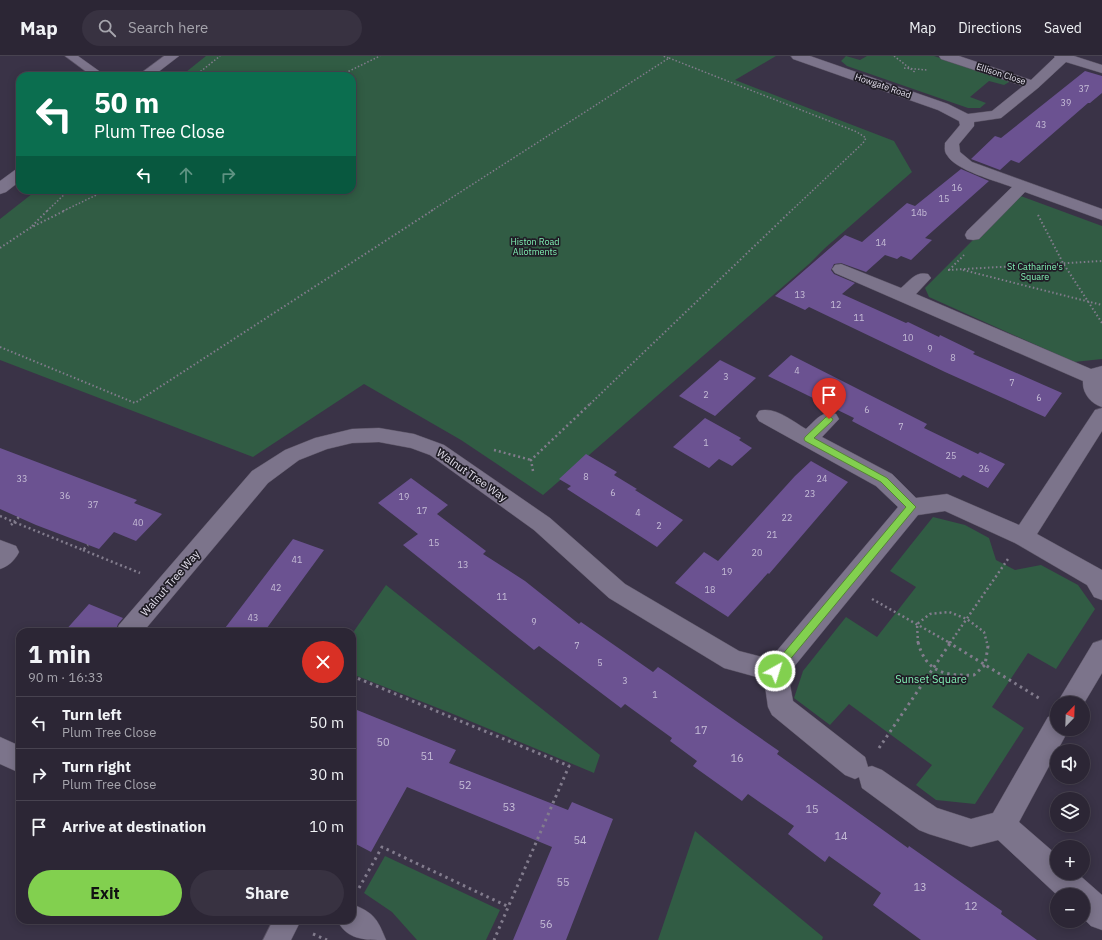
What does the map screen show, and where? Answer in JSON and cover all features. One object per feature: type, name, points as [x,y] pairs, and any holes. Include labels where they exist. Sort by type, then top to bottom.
[{"type":"street","points":[[150,72],[172,56]]},
{"type":"street","name":"Howgate Road","points":[[798,56],[943,106],[966,119]]},
{"type":"street","points":[[820,64],[832,56]]},
{"type":"street","name":"Ellison Close","points":[[946,56],[1033,84]]},
{"type":"street","name":"Ellison Close","points":[[966,119],[996,115],[1033,84],[1062,56],[1102,69]]},
{"type":"street","points":[[966,119],[967,126],[952,143],[952,154],[967,165],[1102,215]]},
{"type":"street","points":[[0,189],[16,176]]},
{"type":"street","points":[[973,235],[1022,186]]},
{"type":"street","points":[[841,269],[1098,375],[1092,384],[1094,391],[1102,400]]},
{"type":"street","points":[[904,296],[922,278]]},
{"type":"street","points":[[1023,537],[1102,415]]},
{"type":"street","points":[[766,416],[884,480],[911,507]]},
{"type":"street","points":[[808,439],[829,419]]},
{"type":"street","name":"Walnut Tree Way","points":[[131,628],[260,477],[292,455],[322,443],[352,436],[379,435],[414,440],[437,450],[542,524],[617,591],[733,660],[775,671]]},
{"type":"street","points":[[1051,736],[1002,825],[971,833],[929,820],[867,766],[781,707],[775,671],[911,507],[947,502],[1023,537],[1095,578],[1102,590]]},
{"type":"street","points":[[1074,696],[1102,651]]},
{"type":"street","points":[[1002,825],[1072,888]]},
{"type":"street","points":[[1090,904],[1102,915]]},
{"type":"street","points":[[356,908],[371,940]]},
{"type":"lane","points":[[71,56],[94,72]]},
{"type":"lane","points":[[0,548],[9,552],[0,561]]},
{"type":"lane","points":[[276,940],[286,924]]},
{"type":"path","points":[[200,72],[220,56]]},
{"type":"path","points":[[347,72],[380,56]]},
{"type":"path","points":[[531,460],[863,143],[866,138],[857,132],[663,56]]},
{"type":"path","points":[[0,347],[135,403],[672,56]]},
{"type":"path","points":[[30,228],[65,194]]},
{"type":"path","points":[[0,248],[30,228],[99,194]]},
{"type":"path","points":[[1038,214],[1063,263],[1102,323]]},
{"type":"path","points":[[922,278],[929,273],[945,274],[977,241],[973,235]]},
{"type":"path","points":[[948,270],[1102,262]]},
{"type":"path","points":[[961,269],[1102,305]]},
{"type":"path","points":[[494,450],[531,460]]},
{"type":"path","points":[[531,460],[533,471]]},
{"type":"path","points":[[0,516],[169,585]]},
{"type":"path","points":[[9,526],[19,517]]},
{"type":"path","points":[[867,766],[1023,537]]},
{"type":"path","points":[[83,550],[88,545]]},
{"type":"path","points":[[845,585],[917,624],[1044,701]]},
{"type":"path","points":[[949,612],[967,619],[984,632],[988,646],[985,665],[974,675],[952,675],[934,668],[920,653],[916,637],[917,624],[930,614],[949,612]]},
{"type":"path","points":[[356,678],[569,766],[494,940]]},
{"type":"path","points":[[356,904],[382,847],[509,907]]},
{"type":"green space","name":"Histon Road Allotments","points":[[206,56],[776,56],[735,80],[894,141],[912,172],[825,248],[809,264],[543,495],[461,440],[364,384],[253,457],[0,360],[0,219],[32,194],[356,194],[356,72],[186,72]]},
{"type":"green space","points":[[846,56],[860,60],[867,56],[934,56],[1011,81],[1004,85],[989,81],[970,97],[986,103],[980,108],[968,108],[847,66],[841,61]]},
{"type":"green space","name":"St Catharine's Square","points":[[1018,195],[1102,226],[1102,359],[1074,362],[929,297],[925,288]]},
{"type":"green space","name":"Sunset Square","points":[[933,517],[965,525],[989,538],[996,560],[1015,570],[1041,565],[1078,585],[1095,609],[1056,669],[1028,653],[992,707],[1024,728],[975,804],[936,800],[916,785],[932,765],[849,704],[830,725],[794,698],[803,671],[846,617],[877,637],[916,587],[890,571]]},
{"type":"green space","points":[[386,585],[600,755],[594,773],[356,676],[356,628]]},
{"type":"green space","points":[[695,831],[823,937],[822,940],[658,940]]},
{"type":"green space","points":[[385,856],[500,910],[486,940],[417,940],[392,912],[364,893]]},
{"type":"building","points":[[1085,71],[1102,76],[1102,93],[1088,103],[1019,163],[1011,160],[1000,170],[971,159],[995,136],[1001,138]]},
{"type":"building","points":[[961,169],[989,181],[925,238],[932,240],[911,260],[901,256],[897,259],[885,255],[866,272],[841,263],[834,264],[831,270],[834,274],[855,283],[842,294],[939,337],[940,335],[975,352],[973,354],[1062,393],[1045,417],[945,372],[809,307],[805,310],[775,296],[845,235],[862,242],[907,203],[915,206]]},
{"type":"building","points":[[791,355],[927,424],[924,428],[978,454],[980,452],[1005,464],[988,488],[963,475],[960,478],[852,421],[854,418],[768,376]]},
{"type":"building","points":[[720,360],[756,378],[715,416],[679,396]]},
{"type":"building","points":[[705,418],[741,438],[739,440],[752,448],[732,466],[719,459],[709,468],[673,447]]},
{"type":"building","points":[[0,448],[137,500],[134,503],[162,514],[136,541],[114,532],[99,549],[36,525],[0,509]]},
{"type":"building","points":[[586,454],[617,472],[614,475],[683,520],[657,547],[567,489],[571,486],[559,479]]},
{"type":"building","points":[[811,461],[848,482],[769,574],[768,573],[728,617],[675,583],[704,552],[718,561],[795,476]]},
{"type":"building","points":[[411,478],[448,505],[437,514],[486,551],[483,554],[525,581],[579,624],[581,622],[653,672],[658,667],[779,751],[777,754],[908,848],[909,846],[1002,911],[1001,914],[1037,940],[921,940],[873,905],[881,893],[829,856],[825,862],[788,834],[794,826],[748,794],[742,801],[693,766],[697,761],[670,741],[672,738],[625,704],[621,708],[539,646],[534,650],[403,545],[418,534],[378,503]]},
{"type":"building","points":[[293,539],[324,550],[267,628],[225,628]]},
{"type":"building","points":[[89,604],[123,618],[116,628],[68,628]]},
{"type":"building","points":[[356,710],[456,750],[449,763],[568,810],[572,802],[613,819],[566,940],[513,940],[552,847],[407,787],[371,852],[356,844]]},
{"type":"route","points":[[775,671],[911,507],[884,480],[808,439],[829,419]]}]
